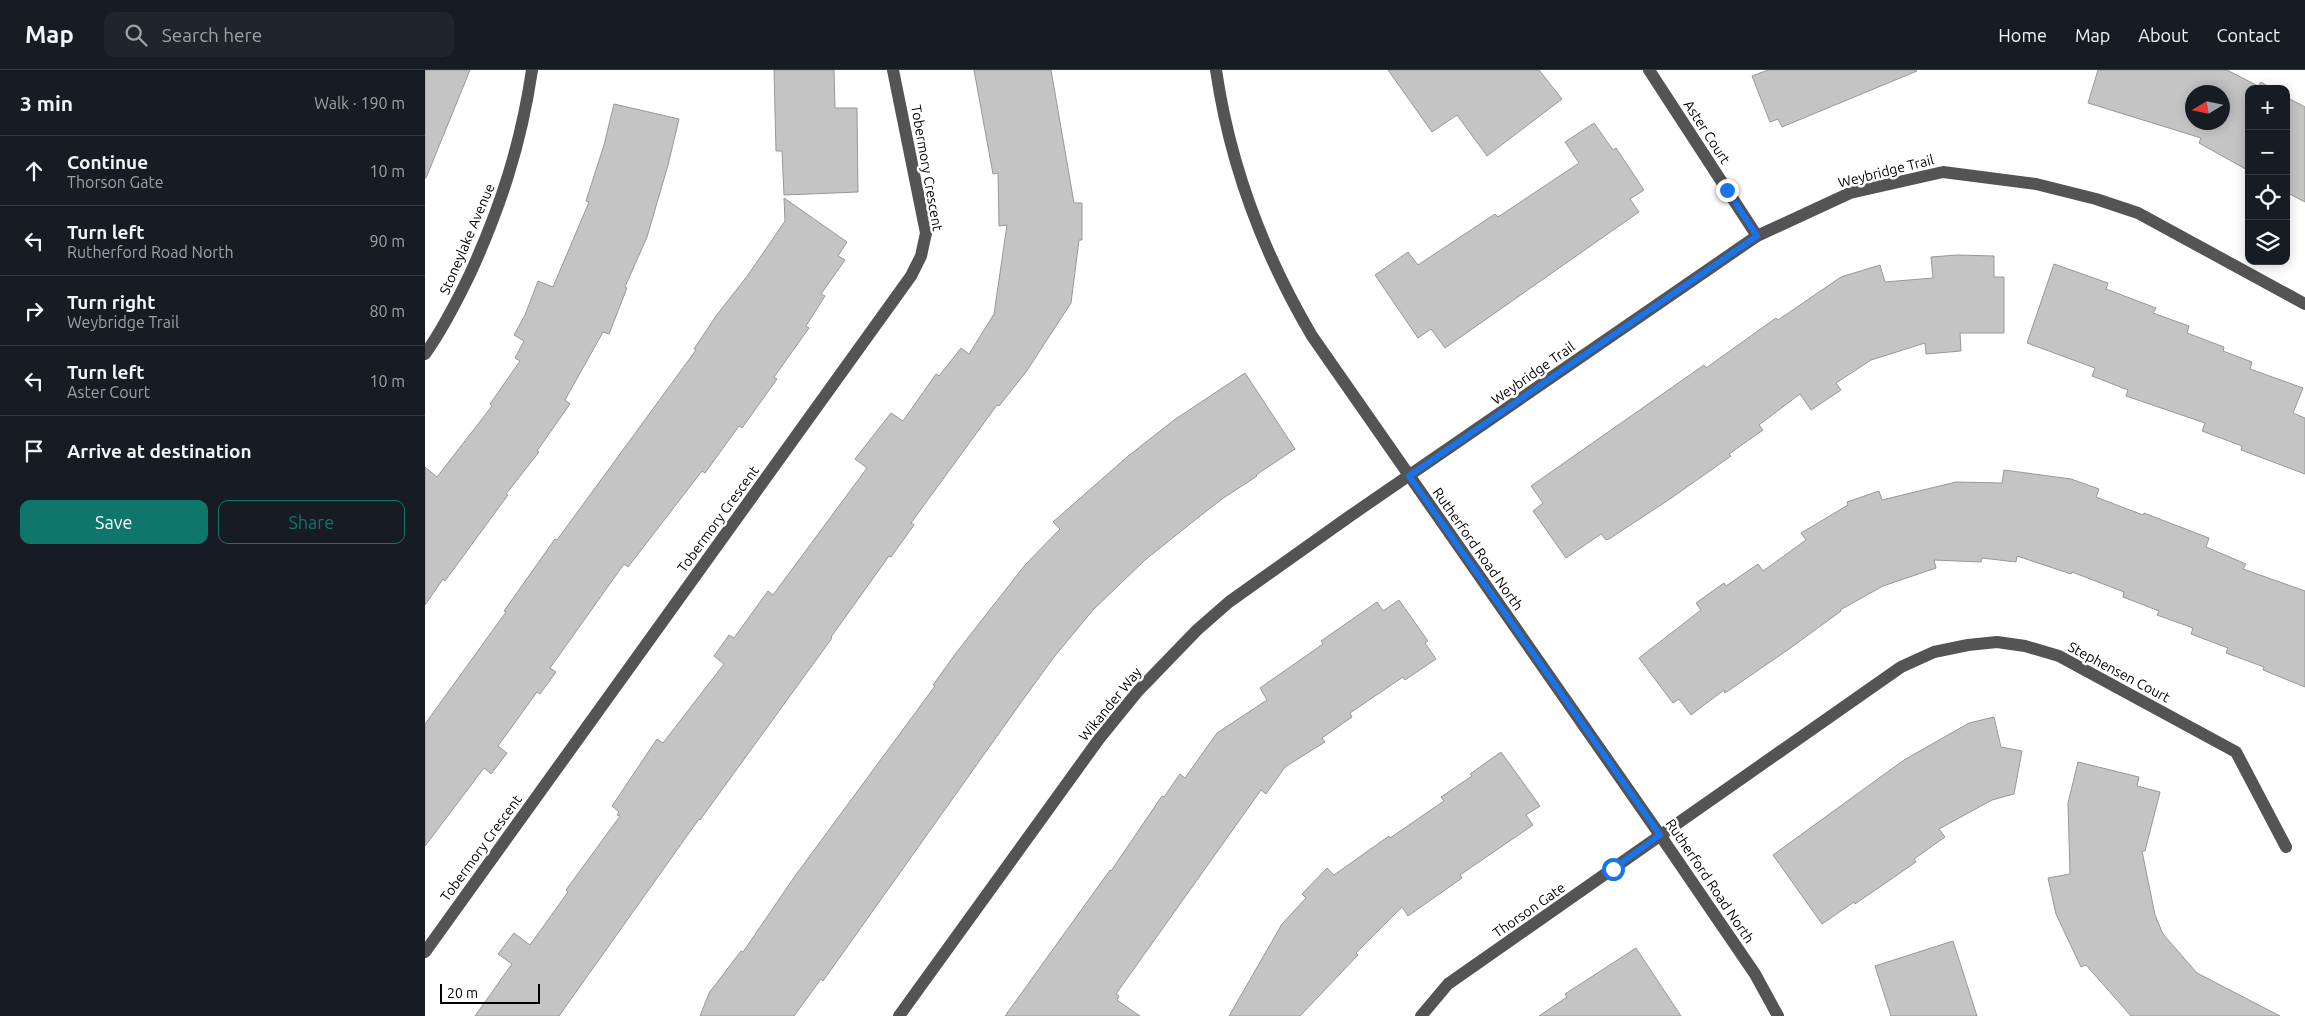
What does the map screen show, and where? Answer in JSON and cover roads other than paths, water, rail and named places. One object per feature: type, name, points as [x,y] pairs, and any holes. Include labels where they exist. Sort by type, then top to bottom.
[{"type":"street","name":"Stoneylake Avenue","points":[[425,354],[452,310],[498,208],[519,138],[532,70]]},
{"type":"street","name":"Tobermory Crescent","points":[[425,952],[905,284],[921,256],[926,232],[893,70]]},
{"type":"street","name":"Rutherford Road North","points":[[1216,70],[1222,111],[1238,175],[1277,274],[1312,336],[1660,835],[1755,974],[1778,1016]]},
{"type":"street","name":"Aster Court","points":[[1649,70],[1757,236]]},
{"type":"street","name":"Weybridge Trail","points":[[1409,476],[1757,236],[1850,193],[1943,172],[2036,184],[2096,199],[2138,213],[2305,304]]},
{"type":"street","name":"Wikander Way","points":[[899,1016],[1099,738],[1138,691],[1178,648],[1229,602],[1409,476]]},
{"type":"street","name":"Stephensen Court","points":[[1660,835],[1901,667],[1934,652],[1968,645],[1997,642],[2025,646],[2059,656],[2236,752],[2287,847]]},
{"type":"street","name":"Thorson Gate","points":[[1421,1016],[1448,984],[1660,835]]}]
